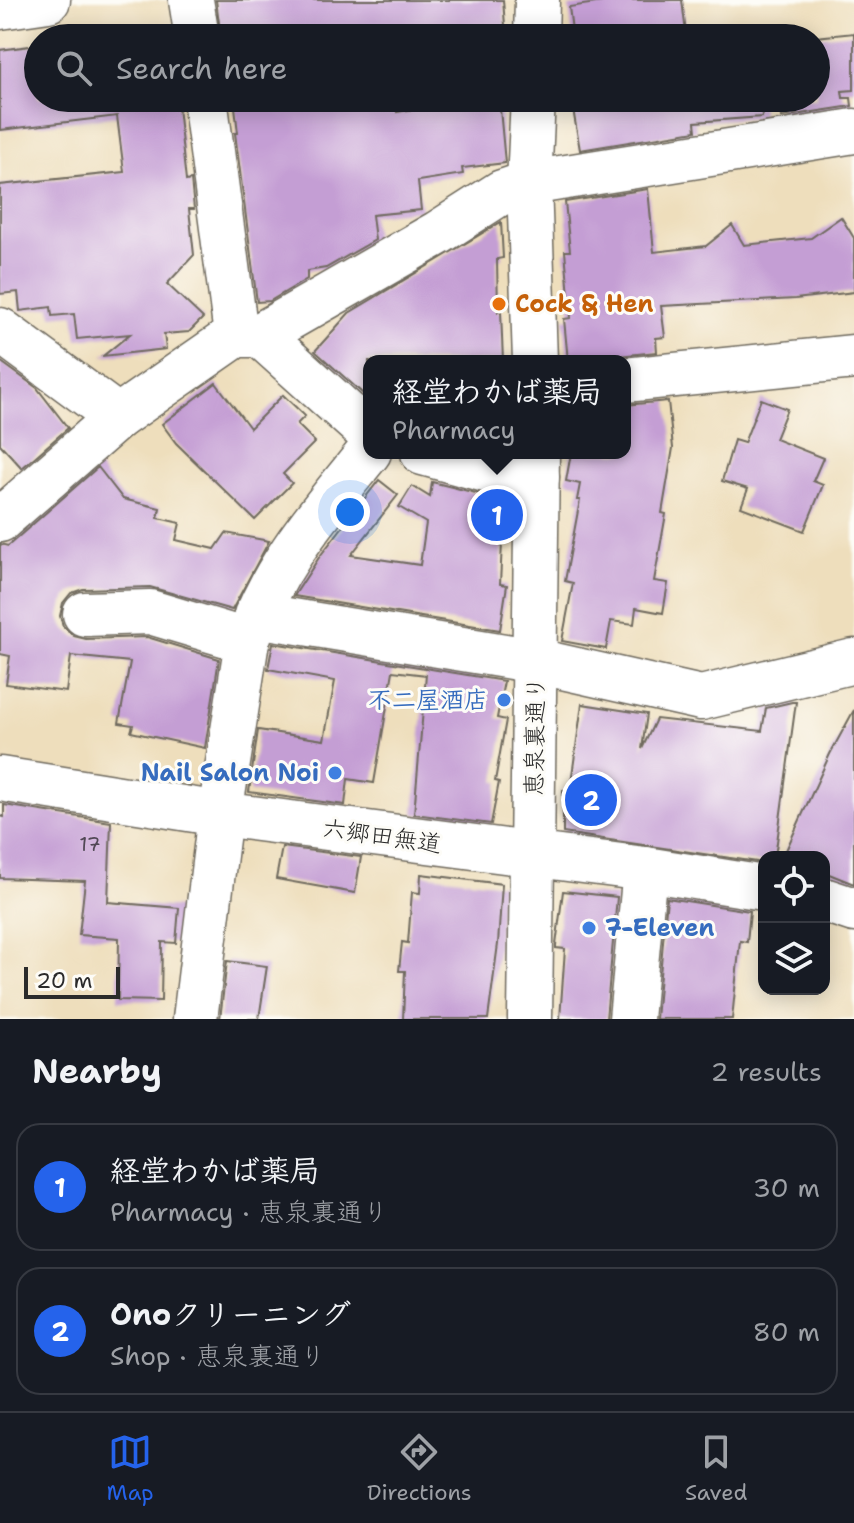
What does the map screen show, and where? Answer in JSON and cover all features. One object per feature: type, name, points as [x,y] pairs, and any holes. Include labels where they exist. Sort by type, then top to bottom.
[{"type":"street","points":[[0,7],[48,0]]},
{"type":"street","points":[[191,0],[195,24]]},
{"type":"street","points":[[536,24],[537,0]]},
{"type":"street","points":[[208,112],[248,335],[363,428]]},
{"type":"street","points":[[532,112],[529,183],[535,355]]},
{"type":"street","points":[[0,520],[118,417],[248,335],[438,233],[502,192],[529,183],[854,131]]},
{"type":"street","points":[[0,330],[118,417]]},
{"type":"street","points":[[631,379],[854,357]]},
{"type":"street","points":[[195,1019],[220,814],[252,628],[288,554],[363,459]]},
{"type":"street","points":[[445,459],[515,478],[537,465]]},
{"type":"street","name":"恵泉裏通り","points":[[530,1019],[537,465]]},
{"type":"street","points":[[85,614],[150,612],[252,628],[536,661],[701,698],[854,661]]},
{"type":"street","name":"六郷田無道","points":[[0,779],[220,814],[645,869],[758,887]]},
{"type":"street","points":[[631,1019],[645,869]]},
{"type":"street","points":[[830,902],[854,910]]},
{"type":"building","points":[[216,0],[503,0],[505,24],[219,24]]},
{"type":"building","points":[[616,0],[682,0],[685,24],[571,24],[569,7]]},
{"type":"building","points":[[854,33],[854,90],[842,91],[843,98],[851,98],[852,106],[830,109],[830,36]]},
{"type":"building","points":[[24,47],[24,112],[179,112],[186,181],[191,180],[194,209],[189,209],[194,255],[167,284],[203,318],[189,332],[164,334],[166,349],[103,356],[130,334],[77,339],[74,314],[52,316],[51,307],[20,311],[18,292],[0,294],[0,185],[124,172],[117,116],[0,130],[0,50]]},
{"type":"building","points":[[236,112],[500,112],[505,163],[462,168],[463,174],[418,181],[421,210],[372,215],[375,240],[326,268],[307,271],[307,279],[270,301],[257,302],[235,133],[238,133]]},
{"type":"building","points":[[574,112],[762,112],[762,117],[695,122],[696,131],[580,150]]},
{"type":"building","points":[[780,112],[813,112],[781,117]]},
{"type":"building","points":[[648,189],[654,252],[706,246],[732,225],[744,245],[811,238],[841,217],[854,238],[854,292],[795,299],[661,306],[665,337],[656,338],[657,352],[567,355],[564,319],[571,318],[565,251],[570,251],[565,202]]},
{"type":"building","points":[[501,222],[503,258],[497,259],[503,355],[363,355],[363,394],[315,351],[349,313]]},
{"type":"building","points":[[0,361],[37,388],[68,428],[22,468],[0,444]]},
{"type":"building","points":[[216,383],[250,428],[283,395],[305,416],[297,424],[315,442],[283,474],[292,483],[255,520],[176,443],[162,424]]},
{"type":"building","points":[[761,399],[787,409],[775,439],[823,458],[813,481],[823,485],[804,531],[741,507],[748,489],[722,481],[734,440],[744,443]]},
{"type":"building","points":[[668,401],[673,448],[662,513],[666,514],[654,581],[668,583],[663,613],[636,608],[634,624],[611,621],[606,649],[562,641],[573,583],[565,581],[580,500],[577,500],[580,484],[566,481],[570,459],[631,459],[631,404]]},
{"type":"building","points":[[98,467],[123,499],[160,508],[158,518],[180,523],[176,540],[215,549],[226,533],[269,541],[232,610],[150,587],[83,589],[71,593],[63,603],[60,616],[63,626],[74,636],[86,639],[147,637],[219,659],[205,748],[131,732],[133,725],[119,723],[130,662],[71,656],[66,692],[6,684],[10,656],[0,654],[0,544],[8,546]]},
{"type":"building","points":[[379,480],[398,495],[351,555],[420,565],[426,523],[399,507],[412,486],[430,497],[432,482],[484,495],[483,501],[504,502],[500,584],[507,585],[500,630],[294,596],[320,556]]},
{"type":"building","points":[[273,643],[504,681],[497,718],[506,720],[491,824],[414,814],[426,675],[393,671],[374,783],[348,779],[345,805],[249,792],[258,730],[324,740],[335,681],[268,669]]},
{"type":"building","points":[[796,702],[776,851],[758,851],[758,862],[563,833],[563,790],[570,790],[582,704],[647,714],[642,749],[656,719],[762,731],[766,708]]},
{"type":"building","points":[[854,710],[854,884],[830,874],[830,851],[786,851],[830,754]]},
{"type":"building","points":[[4,805],[111,822],[108,902],[179,908],[176,943],[162,942],[161,1001],[118,1000],[119,938],[79,935],[85,881],[0,878],[0,816],[4,817]]},
{"type":"building","points":[[282,847],[361,857],[355,893],[276,879]]},
{"type":"building","points":[[421,874],[502,884],[488,1019],[403,1019],[405,971],[399,971],[402,942],[408,943],[412,892],[420,893]]},
{"type":"building","points":[[563,891],[617,897],[606,1019],[560,1019],[565,949],[556,948],[556,945]]},
{"type":"building","points":[[667,898],[750,911],[747,942],[740,941],[732,1019],[656,1019]]},
{"type":"building","points":[[227,961],[267,966],[259,1019],[220,1019]]},
{"type":"place","name":"Cock & Hen","points":[[499,304]]},
{"type":"place","name":"経堂わかば薬局","points":[[497,515]]},
{"type":"place","name":"不二屋酒店","points":[[504,700]]},
{"type":"place","name":"Nail Salon Noi","points":[[335,773]]},
{"type":"place","name":"Onoクリーニング","points":[[591,800]]},
{"type":"place","name":"7-Eleven","points":[[589,928]]}]
